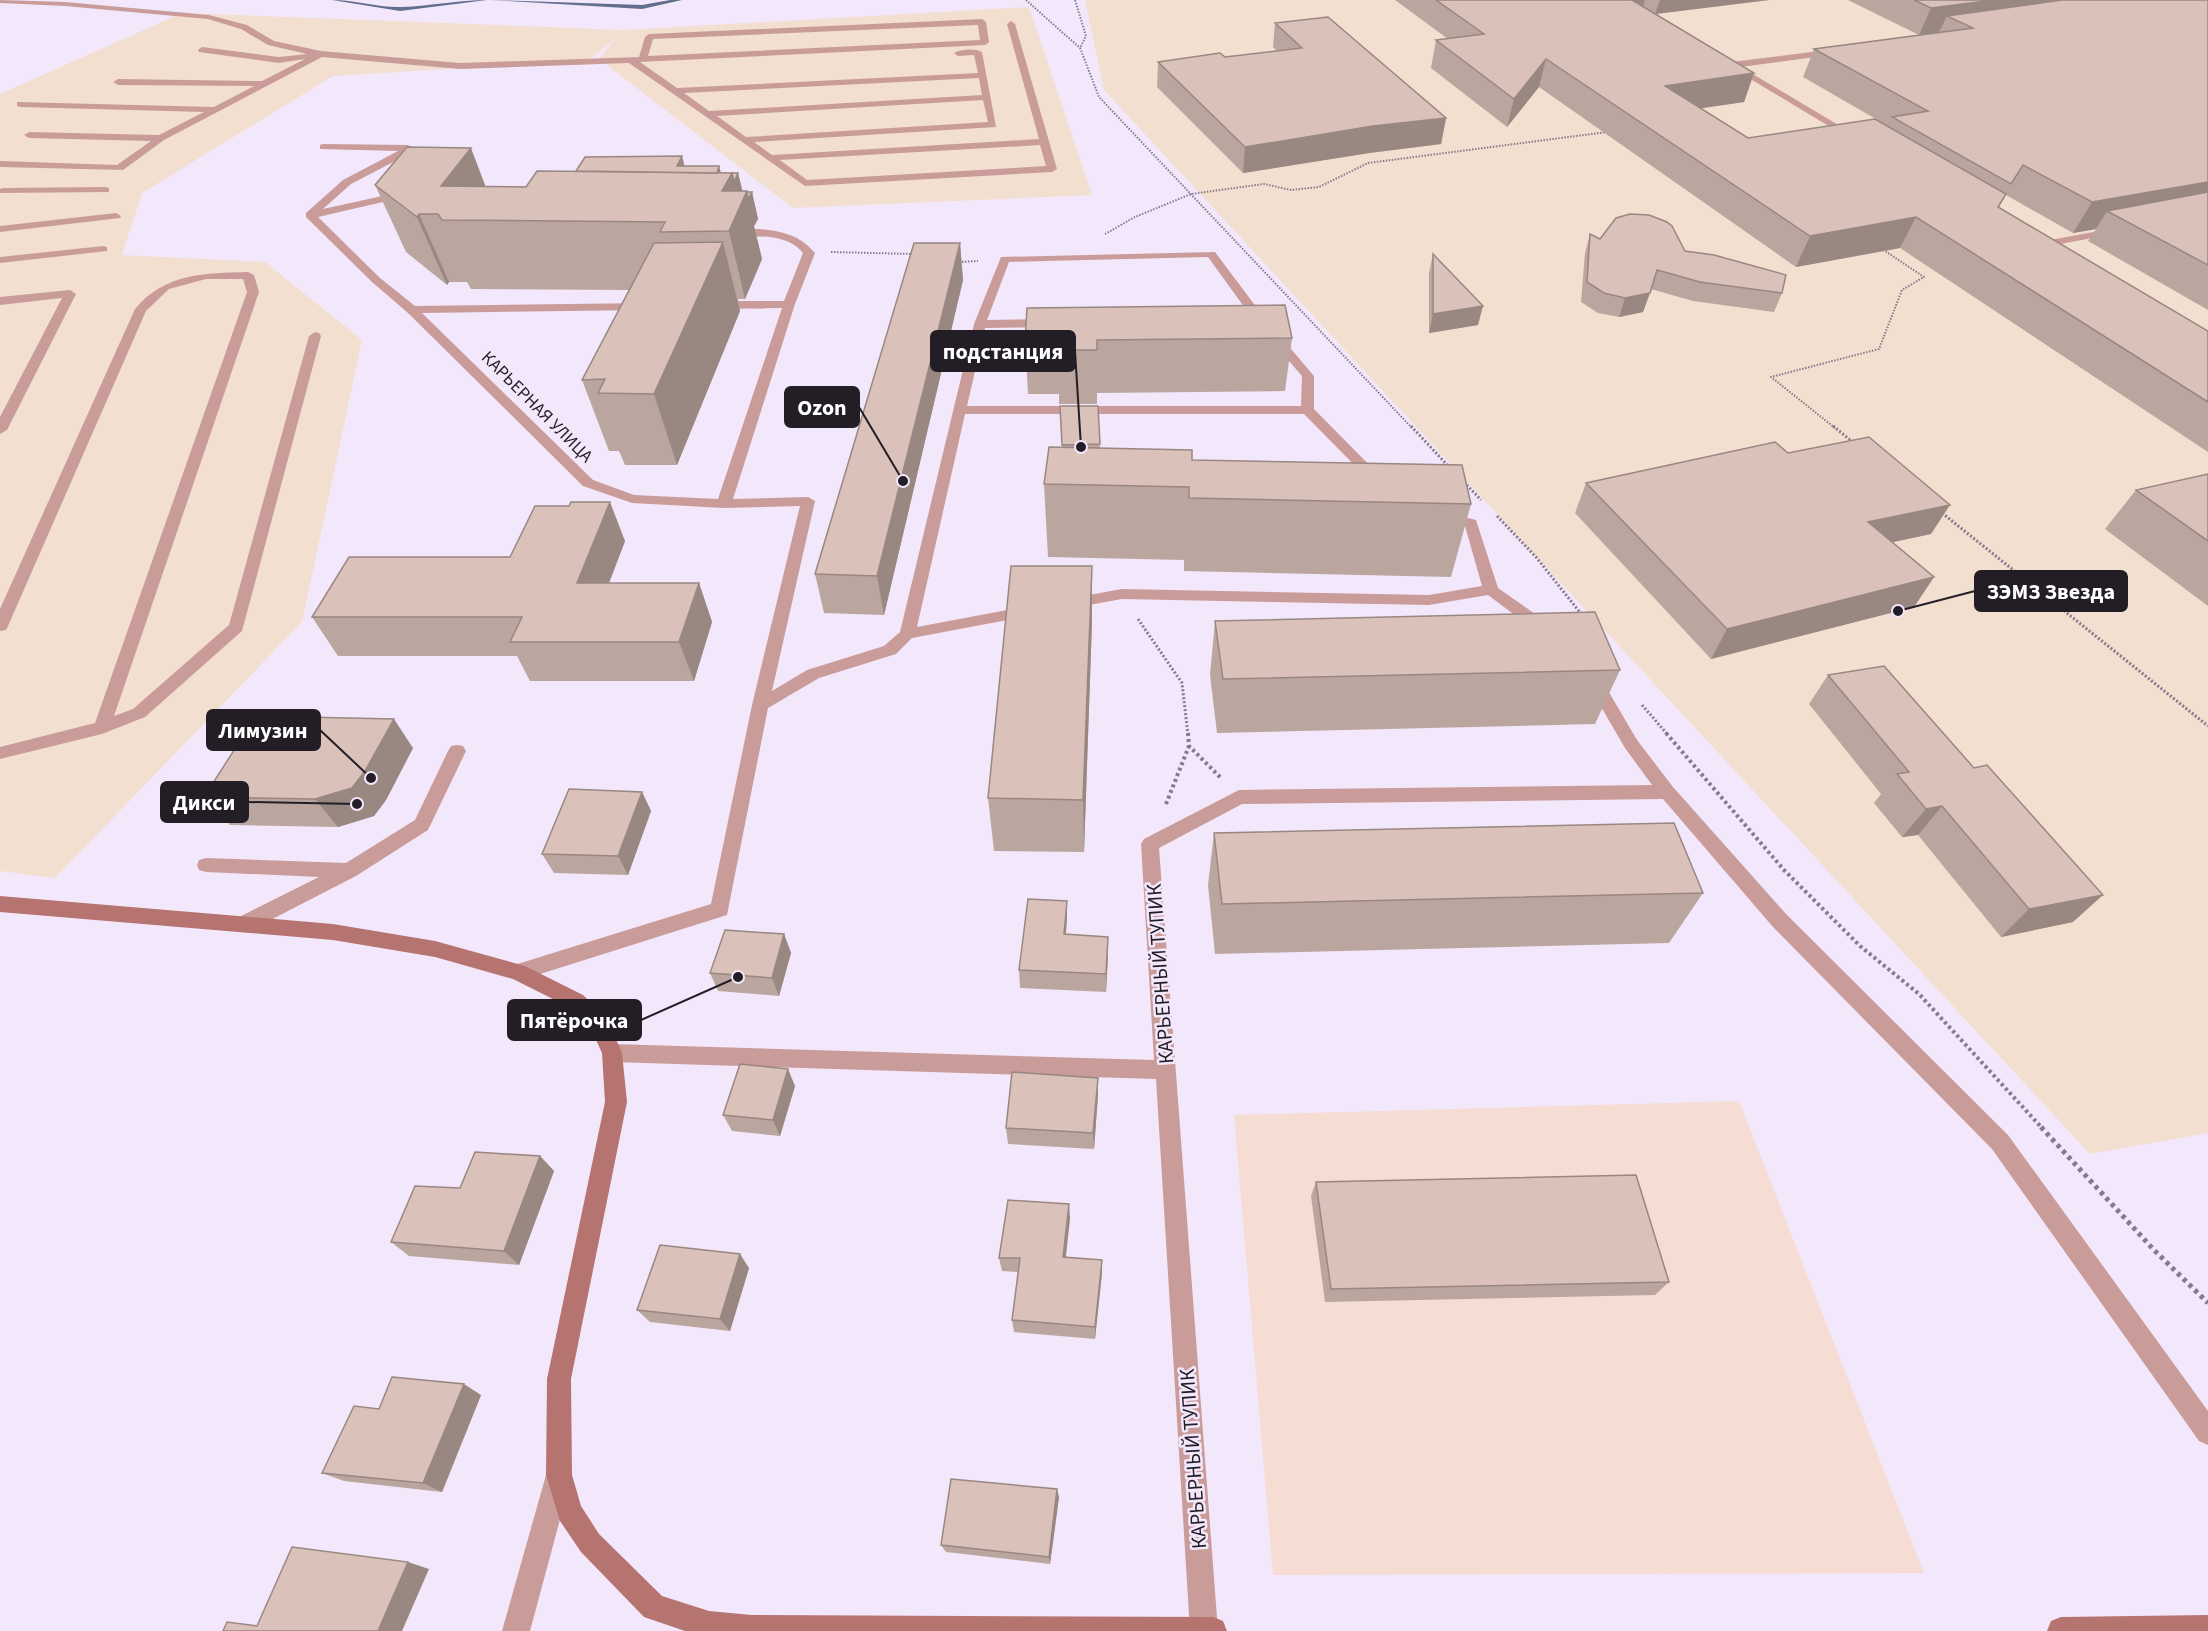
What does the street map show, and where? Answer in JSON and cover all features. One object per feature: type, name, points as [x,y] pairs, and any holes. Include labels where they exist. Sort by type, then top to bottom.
[{"type":"main road","points":[[0,903],[333,932],[435,949],[518,972],[576,1001],[600,1025],[612,1053],[616,1102],[559,1379],[559,1475],[569,1512],[590,1544],[654,1607],[709,1625],[752,1629],[1213,1631]]},
{"type":"main road","points":[[2061,1631],[2208,1629]]},
{"type":"street","points":[[0,1],[65,4],[209,17],[244,27],[271,43],[321,54],[460,66],[631,60],[644,64],[978,52],[993,125],[744,140]]},
{"type":"street","points":[[982,22],[985,42],[655,59],[644,64],[649,37],[982,22]]},
{"type":"street","points":[[644,64],[675,91],[806,183],[1052,169],[1011,24]]},
{"type":"street","points":[[202,50],[279,60],[321,54]]},
{"type":"street","points":[[1732,66],[1848,50]]},
{"type":"street","points":[[0,164],[119,168],[160,138],[321,54]]},
{"type":"street","points":[[1722,60],[1863,144]]},
{"type":"street","points":[[675,91],[983,75]]},
{"type":"street","points":[[118,82],[264,83]]},
{"type":"street","points":[[708,114],[987,97]]},
{"type":"street","points":[[20,104],[214,109]]},
{"type":"street","points":[[29,135],[160,138]]},
{"type":"street","points":[[770,158],[1045,142]]},
{"type":"street","points":[[310,215],[347,182],[413,148],[323,147]]},
{"type":"street","points":[[1,191],[105,190]]},
{"type":"street","points":[[310,215],[413,192]]},
{"type":"street","name":"КАРЬЕРНАЯ УЛИЦА","points":[[310,215],[376,280],[412,309],[588,483],[632,499],[724,504],[808,501],[760,705]]},
{"type":"street","points":[[0,229],[116,216]]},
{"type":"street","points":[[2055,258],[2029,243],[2127,228]]},
{"type":"street","points":[[717,234],[788,235],[803,243],[809,253],[789,304],[724,504]]},
{"type":"street","points":[[0,260],[103,249]]},
{"type":"street","points":[[907,634],[980,324],[1005,259],[1211,254],[1253,319],[1308,376],[1307,411]]},
{"type":"street","points":[[0,626],[141,309],[165,287],[206,276],[248,275],[253,292],[102,728]]},
{"type":"street","points":[[0,301],[70,294],[0,430]]},
{"type":"street","points":[[707,305],[789,304]]},
{"type":"street","points":[[412,309],[660,306]]},
{"type":"street","points":[[980,324],[1061,322]]},
{"type":"street","points":[[0,753],[102,728],[140,713],[236,627],[315,336]]},
{"type":"street","points":[[960,410],[1307,411],[1384,486]]},
{"type":"street","points":[[1430,511],[1471,523],[1491,590],[1557,639]]},
{"type":"street","points":[[518,972],[720,909],[760,705],[813,674],[890,650],[907,634],[1122,594],[1430,600],[1491,590]]},
{"type":"street","points":[[1583,663],[1631,744],[1666,792],[1780,921],[2000,1142],[2208,1432]]},
{"type":"street","points":[[246,923],[349,871],[422,825],[457,751]]},
{"type":"street","points":[[1150,844],[1239,796],[1666,792]]},
{"type":"street","name":"КАРЬЕРНЫЙ ТУПИК","points":[[1150,844],[1204,1631]]},
{"type":"street","points":[[206,865],[349,871]]},
{"type":"street","points":[[612,1053],[1167,1070]]},
{"type":"street","points":[[516,1631],[559,1475]]},
{"type":"path","points":[[1026,0],[1080,48],[1099,96],[1453,471]]},
{"type":"path","points":[[1075,0],[1086,33],[1080,48]]},
{"type":"path","points":[[1095,239],[1135,217],[1191,194],[1264,184],[1290,190],[1319,187],[1368,163],[1609,132]]},
{"type":"path","points":[[1855,444],[1772,377],[1879,349],[1902,290],[1924,277],[1875,245]]},
{"type":"path","points":[[809,253],[901,252],[922,256]]},
{"type":"path","points":[[955,263],[1005,259]]},
{"type":"path","points":[[1461,479],[1486,505]]},
{"type":"path","points":[[1939,511],[2208,726]]},
{"type":"path","points":[[1494,514],[1536,557],[1583,618]]},
{"type":"path","points":[[1122,594],[1182,683],[1189,746],[1150,844]]},
{"type":"path","points":[[1637,700],[1784,870],[1860,946],[1918,994],[2154,1250],[2208,1303]]},
{"type":"path","points":[[1189,746],[1239,796]]},
{"type":"shaded area","points":[[1085,0],[2208,0],[2208,1133],[2090,1154],[1104,90]]},
{"type":"shaded area","points":[[1029,7],[1092,195],[793,208],[599,59],[616,38],[589,60],[333,76],[142,193],[122,255],[265,262],[362,340],[302,622],[55,878],[0,871],[0,94],[182,13],[624,30]]},
{"type":"shaded area","points":[[1739,1101],[1924,1573],[1273,1575],[1234,1115]]},
{"type":"building","points":[[1436,0],[1632,0],[1754,73],[1665,86],[1748,138],[1875,119],[2006,194],[1998,207],[2208,331],[2208,402],[1916,217],[1810,236],[1546,59],[1514,99],[1436,40],[1484,34]]},
{"type":"building","points":[[1914,0],[1994,0],[1931,8]]},
{"type":"building","points":[[2062,0],[2208,0],[2208,182],[2092,202],[2023,165],[2011,184],[1892,117],[1928,111],[1814,49],[1973,28],[1947,16]]},
{"type":"building","points":[[1328,17],[1446,118],[1373,126],[1245,147],[1158,62],[1220,53],[1225,57],[1302,48],[1275,23]]},
{"type":"building","points":[[407,147],[471,148],[441,186],[526,187],[537,171],[732,173],[722,191],[747,191],[729,231],[660,232],[665,222],[442,220],[438,214],[419,214],[417,217],[375,185]]},
{"type":"building","points":[[682,156],[677,166],[719,166],[717,173],[576,171],[585,157]]},
{"type":"building","points":[[732,173],[738,173],[734,182]]},
{"type":"building","points":[[2208,192],[2208,265],[2107,211]]},
{"type":"building","points":[[1630,214],[1649,215],[1667,222],[1672,226],[1685,251],[1714,255],[1786,275],[1782,293],[1700,282],[1657,270],[1650,293],[1625,298],[1604,293],[1587,282],[1590,234],[1600,239],[1616,218]]},
{"type":"building","points":[[723,242],[654,394],[598,393],[605,379],[582,380],[654,243]]},
{"type":"building","points":[[914,243],[960,243],[877,576],[815,574]]},
{"type":"building","points":[[1433,254],[1483,306],[1433,314]]},
{"type":"building","points":[[1285,305],[1292,338],[1097,340],[1097,350],[1057,350],[1057,340],[1025,341],[1027,308]]},
{"type":"building","points":[[1060,406],[1098,406],[1100,444],[1062,445]]},
{"type":"building","points":[[1869,437],[1950,505],[1868,522],[1934,577],[1727,629],[1586,483],[1775,442],[1788,453]]},
{"type":"building","points":[[1049,447],[1192,450],[1192,460],[1462,465],[1471,504],[1189,498],[1189,487],[1044,484]]},
{"type":"building","points":[[2208,474],[2208,541],[2136,490]]},
{"type":"building","points":[[571,502],[610,502],[577,583],[699,583],[679,642],[510,642],[522,617],[312,617],[349,557],[510,557],[535,506],[569,506]]},
{"type":"building","points":[[1011,566],[1092,566],[1083,800],[988,798]]},
{"type":"building","points":[[1595,612],[1620,670],[1223,679],[1215,621]]},
{"type":"building","points":[[1884,666],[1974,768],[1987,765],[2103,895],[2029,909],[1942,806],[1926,809],[1897,774],[1909,772],[1828,675]]},
{"type":"building","points":[[256,716],[394,719],[365,771],[352,788],[315,799],[204,797]]},
{"type":"building","points":[[569,789],[642,792],[618,856],[542,854]]},
{"type":"building","points":[[1674,823],[1703,893],[1222,904],[1214,833]]},
{"type":"building","points":[[1028,899],[1067,901],[1064,934],[1108,937],[1106,974],[1019,970]]},
{"type":"building","points":[[725,930],[784,934],[772,978],[710,973]]},
{"type":"building","points":[[740,1064],[788,1069],[773,1120],[723,1115]]},
{"type":"building","points":[[1012,1072],[1098,1078],[1093,1133],[1006,1128]]},
{"type":"building","points":[[475,1152],[540,1156],[504,1251],[391,1242],[415,1186],[460,1188]]},
{"type":"building","points":[[1636,1175],[1669,1282],[1331,1289],[1316,1182]]},
{"type":"building","points":[[1008,1200],[1069,1204],[1063,1257],[1102,1260],[1095,1327],[1012,1320],[1020,1258],[999,1258]]},
{"type":"building","points":[[660,1245],[740,1254],[720,1319],[637,1310]]},
{"type":"building","points":[[392,1377],[464,1384],[423,1483],[322,1473],[354,1406],[379,1409]]},
{"type":"building","points":[[951,1479],[1057,1489],[1049,1557],[941,1545]]},
{"type":"building","points":[[292,1547],[408,1562],[378,1631],[223,1631],[227,1622],[257,1626]]},
{"type":"waterway","points":[[335,0],[400,9],[484,0]]},
{"type":"waterway","points":[[492,0],[642,7],[679,0]]},
{"type":"place","name":"подстанция","points":[[1081,447]]},
{"type":"place","name":"Ozon","points":[[903,481]]},
{"type":"place","name":"ЗЭМЗ Звезда","points":[[1898,611]]},
{"type":"place","name":"Лимузин","points":[[371,778]]},
{"type":"place","name":"Дикси","points":[[357,804]]},
{"type":"place","name":"Пятёрочка","points":[[738,977]]}]
